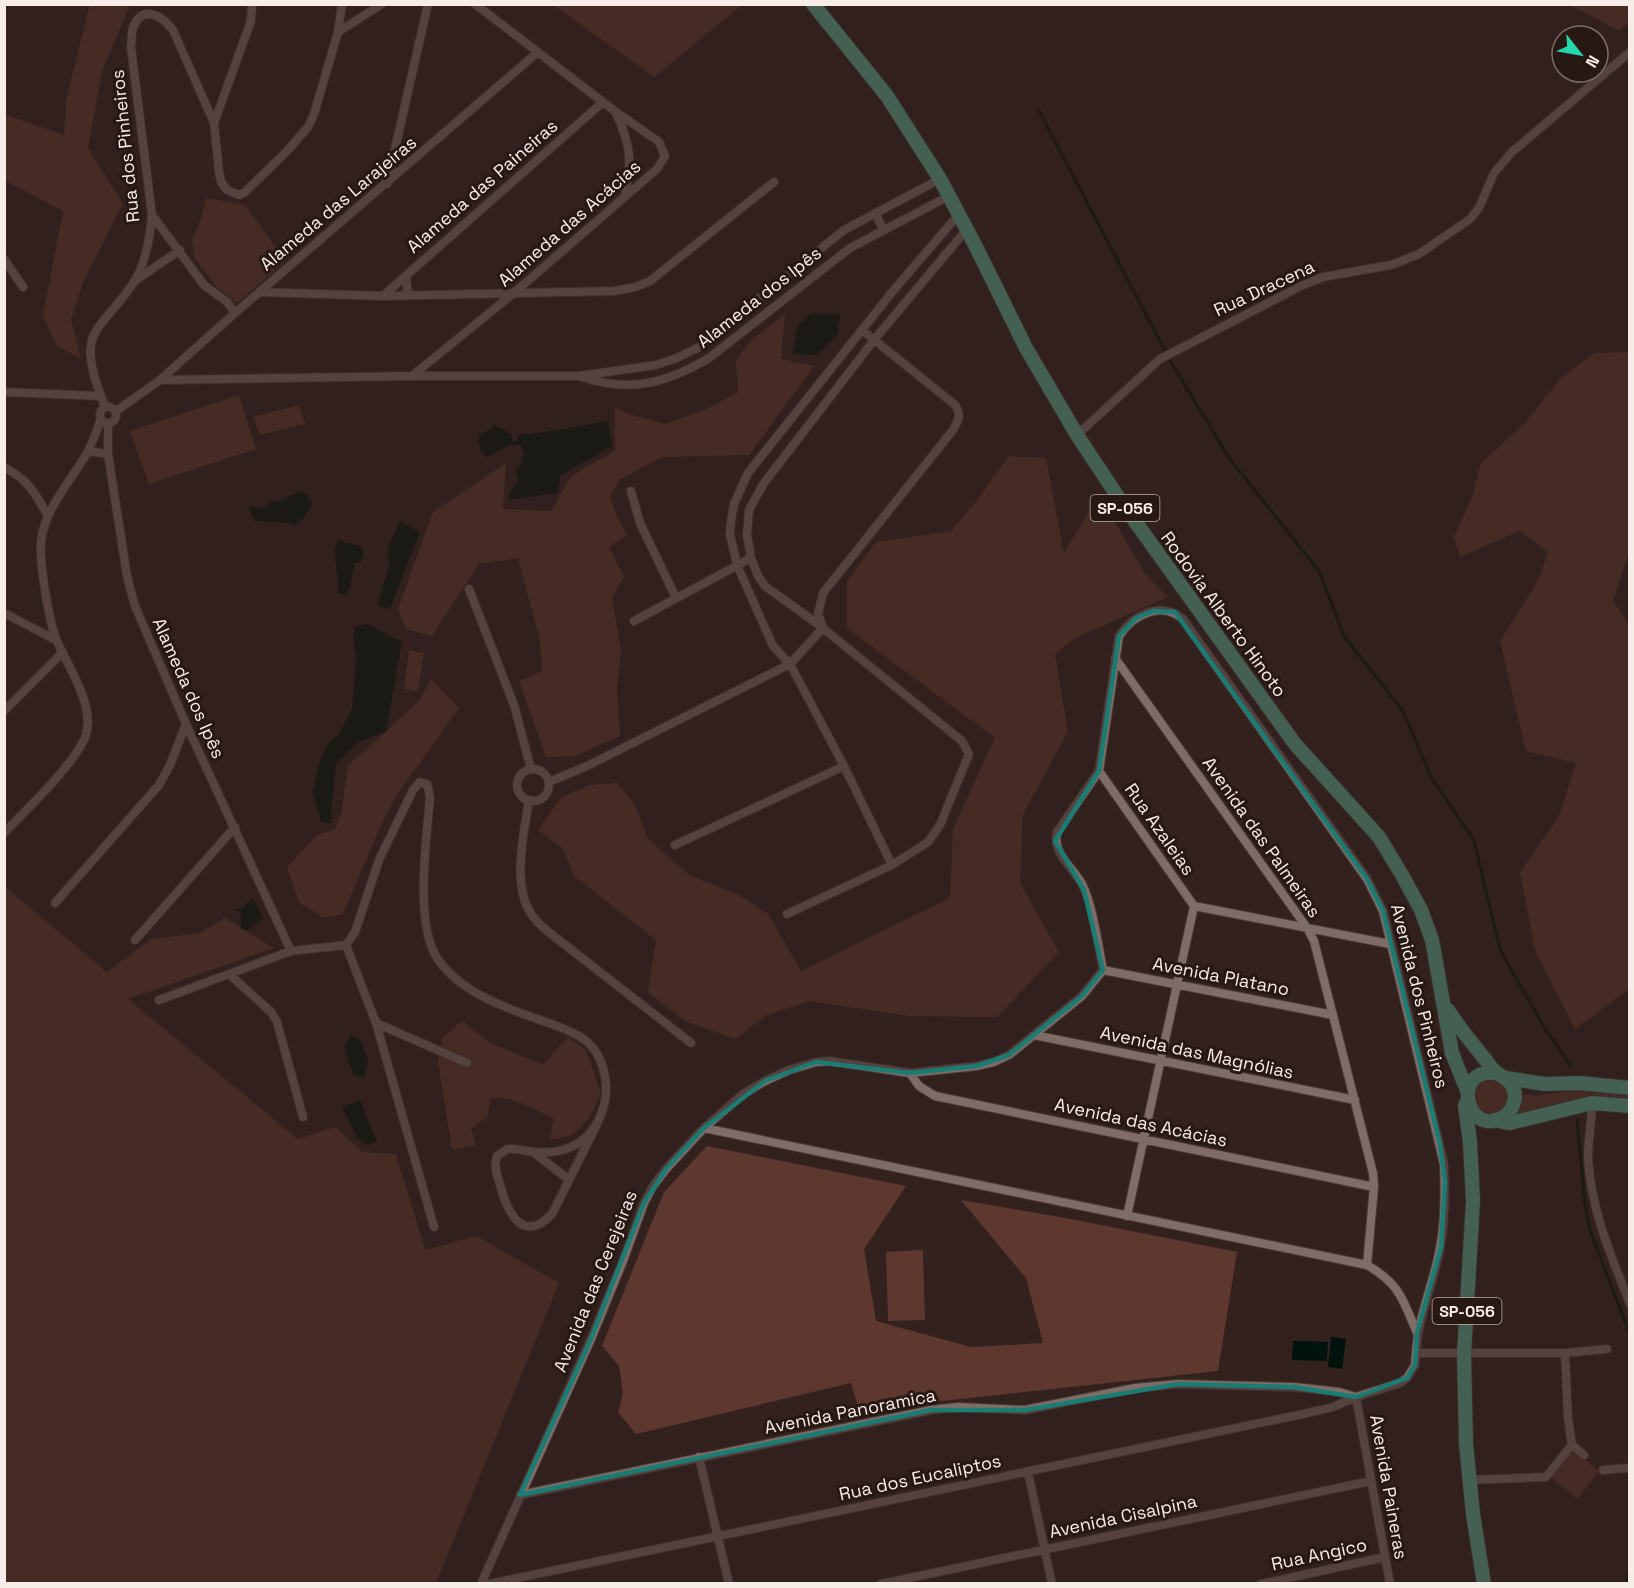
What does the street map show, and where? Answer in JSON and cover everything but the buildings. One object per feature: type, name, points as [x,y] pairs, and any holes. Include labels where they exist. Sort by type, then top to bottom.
[{"type":"main road","name":"Rodovia Alberto Hinoto","points":[[813,4],[881,88],[940,179],[1026,348],[1077,435],[1130,516],[1295,744],[1379,837],[1421,910],[1432,940],[1452,1053],[1468,1096],[1465,1106],[1470,1142],[1473,1201],[1464,1354],[1466,1444],[1484,1584]]},
{"type":"main road","name":"Rodovia Alberto Hinoto","points":[[1443,1001],[1458,1026],[1502,1076]]},
{"type":"main road","points":[[1629,1088],[1579,1083],[1545,1084],[1486,1073],[1477,1077],[1470,1086],[1468,1096],[1472,1111],[1479,1118],[1510,1123],[1592,1102],[1629,1106]]},
{"type":"main road","points":[[1470,1142],[1472,1136],[1489,1120],[1505,1116],[1514,1102],[1514,1092],[1502,1076]]},
{"type":"street","points":[[252,4],[251,21],[214,123],[221,182],[232,194],[239,195],[244,193],[287,152],[308,127],[339,32],[342,4]]},
{"type":"street","points":[[339,32],[382,4]]},
{"type":"street","points":[[387,184],[428,4]]},
{"type":"street","name":"Alameda das Acácias","points":[[412,376],[515,292],[657,169],[665,156],[663,146],[659,142],[616,112],[476,4]]},
{"type":"street","name":"Rua dos Pinheiros","points":[[105,407],[90,361],[94,333],[135,280],[148,246],[152,215],[131,47],[133,29],[145,14],[154,14],[173,30],[214,123]]},
{"type":"street","name":"Alameda das Larajeiras","points":[[160,380],[538,51]]},
{"type":"street","name":"Rua Dracena","points":[[1077,435],[1160,359],[1175,350],[1267,302],[1323,277],[1376,269],[1419,254],[1470,219],[1485,198],[1494,173],[1512,152],[1629,52]]},
{"type":"street","name":"Alameda das Paineiras","points":[[383,296],[603,102]]},
{"type":"street","points":[[616,112],[627,139],[630,154],[631,166],[625,195]]},
{"type":"street","name":"Alameda dos Ipês","points":[[160,380],[579,376],[656,366],[699,347],[840,233],[940,179]]},
{"type":"street","points":[[259,292],[383,296],[615,291],[635,287],[650,281],[669,267],[774,182]]},
{"type":"street","name":"Alameda dos Ipês","points":[[579,376],[601,384],[619,386],[666,380],[688,371],[710,358],[850,248],[949,196]]},
{"type":"street","points":[[875,213],[883,229]]},
{"type":"street","points":[[892,865],[844,766],[790,664],[773,646],[737,566],[730,534],[731,521],[734,504],[748,473],[862,330],[959,214]]},
{"type":"street","points":[[152,215],[204,285],[227,302],[235,313]]},
{"type":"street","points":[[787,914],[917,851],[934,835],[969,754],[962,741],[823,628],[765,586],[751,558],[747,535],[749,510],[765,483],[874,340],[967,229]]},
{"type":"street","points":[[840,233],[850,248]]},
{"type":"street","points":[[135,280],[180,250]]},
{"type":"street","points":[[4,259],[23,287]]},
{"type":"street","points":[[406,276],[408,295]]},
{"type":"street","points":[[906,277],[918,286]]},
{"type":"street","points":[[890,296],[903,306]]},
{"type":"street","points":[[823,628],[818,614],[823,593],[953,430],[959,415],[954,404],[862,330]]},
{"type":"street","points":[[4,833],[72,759],[86,733],[87,717],[84,700],[56,640],[42,566],[41,542],[48,516],[105,421],[115,419],[116,411],[160,380]]},
{"type":"street","points":[[4,392],[101,396]]},
{"type":"street","points":[[105,421],[100,412],[105,407],[116,411]]},
{"type":"street","name":"Alameda dos Ipês","points":[[105,421],[127,576],[135,606],[186,724],[291,951]]},
{"type":"street","points":[[88,451],[108,454]]},
{"type":"street","points":[[4,467],[22,477],[30,485],[48,516]]},
{"type":"street","points":[[631,491],[640,523],[676,598]]},
{"type":"street","points":[[634,621],[751,558]]},
{"type":"street","points":[[469,589],[514,705],[531,769]]},
{"type":"street","name":"Avenida dos Pinheiros","points":[[1115,658],[1119,636],[1136,618],[1154,611],[1175,612],[1183,620],[1367,879],[1383,911],[1440,1144],[1445,1182],[1441,1247],[1417,1333],[1416,1353]]},
{"type":"street","points":[[4,613],[56,640]]},
{"type":"street","points":[[549,782],[587,766],[790,664],[823,628]]},
{"type":"street","points":[[4,711],[63,652]]},
{"type":"street","points":[[1103,970],[1084,890],[1055,842],[1057,832],[1099,771],[1115,658]]},
{"type":"street","name":"Avenida das Palmeiras","points":[[1115,658],[1314,941],[1373,1173],[1374,1187],[1367,1265]]},
{"type":"street","points":[[54,903],[159,785],[170,765],[186,724]]},
{"type":"street","points":[[675,845],[844,766]]},
{"type":"street","points":[[531,769],[543,772],[549,782],[546,795],[537,801],[529,800],[519,792],[518,782],[522,774],[531,769]]},
{"type":"street","name":"Rua Azaleias","points":[[1099,771],[1194,906]]},
{"type":"street","points":[[159,1000],[291,951],[346,945],[355,932],[384,850],[413,790],[423,782],[427,784],[430,796],[425,872],[426,919],[430,943],[436,957],[455,978],[490,1001],[575,1034],[591,1046],[602,1065],[606,1083],[605,1098],[597,1124],[568,1179],[555,1210],[547,1220],[536,1226],[518,1223],[513,1218],[504,1196],[495,1166],[495,1160],[501,1152],[507,1149],[532,1152],[565,1151],[583,1141],[597,1124]]},
{"type":"street","points":[[529,800],[521,872],[525,902],[530,913],[546,930],[691,1043]]},
{"type":"street","points":[[135,940],[235,827]]},
{"type":"street","points":[[1127,1216],[1194,906],[1390,944]]},
{"type":"street","points":[[346,945],[376,1023],[434,1227]]},
{"type":"street","name":"Avenida Platano","points":[[1103,970],[1333,1015]]},
{"type":"street","name":"Avenida das Cerejeiras","points":[[481,1584],[591,1339],[644,1203],[666,1169],[704,1128],[743,1094],[765,1081],[789,1070],[816,1062],[830,1061],[910,1073],[994,1062],[1009,1055],[1082,996],[1103,970]]},
{"type":"street","points":[[230,975],[271,1012],[277,1022],[303,1117]]},
{"type":"street","points":[[376,1023],[467,1063]]},
{"type":"street","name":"Avenida das Magnólias","points":[[1034,1035],[1355,1100]]},
{"type":"street","name":"Avenida das Acácias","points":[[910,1073],[919,1086],[935,1096],[1374,1187]]},
{"type":"street","points":[[1592,1102],[1588,1137],[1592,1191],[1599,1224],[1629,1304]]},
{"type":"street","points":[[704,1128],[1367,1265],[1396,1286],[1417,1333]]},
{"type":"street","points":[[532,1152],[568,1179]]},
{"type":"street","points":[[1416,1353],[1565,1353],[1607,1349]]},
{"type":"street","name":"Avenida Panoramica","points":[[520,1495],[931,1410],[958,1407],[1025,1410],[1135,1388],[1179,1384],[1294,1387],[1339,1392],[1356,1397],[1400,1383],[1407,1378],[1415,1365],[1416,1353]]},
{"type":"street","points":[[1565,1353],[1568,1419],[1572,1445],[1584,1455]]},
{"type":"street","name":"Rua dos Eucaliptos","points":[[489,1584],[1333,1407],[1356,1397]]},
{"type":"street","name":"Avenida Paineras","points":[[1356,1397],[1390,1584]]},
{"type":"street","points":[[1470,1480],[1546,1477],[1572,1445]]},
{"type":"street","points":[[699,1457],[729,1584]]},
{"type":"street","points":[[1603,1470],[1628,1468]]},
{"type":"street","points":[[1028,1472],[1052,1584]]},
{"type":"street","name":"Avenida Cisalpina","points":[[881,1584],[1371,1481]]},
{"type":"street","name":"Rua Angico","points":[[1261,1584],[1385,1557]]},
{"type":"highlighted area","points":[[1153,611],[1175,612],[1367,879],[1383,911],[1440,1144],[1445,1182],[1441,1247],[1417,1333],[1415,1365],[1407,1378],[1356,1397],[1294,1387],[1178,1384],[1025,1410],[931,1410],[520,1495],[591,1339],[644,1203],[666,1169],[704,1128],[765,1081],[816,1062],[910,1073],[977,1066],[1009,1055],[1082,996],[1103,970],[1084,890],[1055,841],[1099,771],[1119,636],[1136,618]]},
{"type":"shaded area","points":[[90,4],[130,5],[102,71],[88,148],[123,204],[83,282],[71,320],[81,359],[56,345],[43,315],[63,211],[5,181],[4,115],[64,135],[66,101]]},
{"type":"shaded area","points":[[553,5],[742,5],[654,77]]},
{"type":"shaded area","points":[[1569,5],[1629,5],[1629,20],[1620,31]]},
{"type":"shaded area","points":[[206,198],[245,205],[286,261],[237,303],[216,286],[195,258],[192,241]]},
{"type":"shaded area","points":[[785,314],[781,359],[814,366],[749,455],[663,457],[620,479],[610,497],[627,535],[609,547],[624,577],[612,597],[621,651],[617,688],[620,736],[575,756],[546,757],[519,681],[542,671],[540,640],[518,558],[479,564],[432,636],[406,629],[398,609],[433,512],[506,463],[503,509],[551,511],[571,476],[615,451],[615,408],[665,424],[707,409],[738,392],[736,361],[750,341]]},
{"type":"shaded area","points":[[811,314],[840,314],[837,336],[817,355],[792,354],[798,325]]},
{"type":"shaded area","points":[[1629,352],[1629,552],[1613,601],[1630,626],[1629,989],[1575,1029],[1535,950],[1520,872],[1559,816],[1576,763],[1526,751],[1500,641],[1539,579],[1548,552],[1520,531],[1460,557],[1454,537],[1472,497],[1481,463],[1525,423],[1560,379],[1594,353]]},
{"type":"shaded area","points":[[239,395],[256,449],[149,484],[130,431]]},
{"type":"shaded area","points":[[299,405],[305,424],[260,435],[253,417]]},
{"type":"shaded area","points":[[608,421],[612,446],[560,476],[558,493],[508,500],[511,490],[518,482],[516,469],[521,464],[524,452],[520,445],[510,445],[487,457],[480,451],[478,435],[488,431],[494,425],[512,434],[511,441],[518,441],[518,435]]},
{"type":"shaded area","points":[[1009,456],[1046,458],[1064,553],[1099,495],[1145,574],[1168,597],[1075,638],[1055,654],[1068,732],[1023,814],[1020,883],[1059,952],[997,1017],[908,1016],[810,1001],[767,1015],[735,1039],[685,1021],[648,992],[656,940],[574,876],[563,849],[538,830],[562,797],[590,785],[617,783],[635,805],[648,839],[689,875],[737,894],[768,914],[801,971],[950,898],[953,829],[995,738],[847,628],[847,581],[876,542],[951,531]]},
{"type":"shaded area","points":[[302,490],[313,504],[301,521],[294,526],[288,523],[255,521],[248,506],[266,508],[268,503],[282,500]]},
{"type":"shaded area","points":[[400,521],[420,532],[390,609],[377,605],[389,567],[388,547]]},
{"type":"shaded area","points":[[338,540],[360,546],[364,551],[361,562],[354,563],[350,588],[346,595],[337,593],[335,552]]},
{"type":"shaded area","points":[[367,624],[402,642],[386,732],[358,742],[336,764],[331,812],[333,823],[321,822],[313,790],[318,766],[328,743],[339,734],[352,709],[356,658],[353,636],[355,626]]},
{"type":"shaded area","points":[[409,651],[424,653],[418,691],[404,689]]},
{"type":"shaded area","points":[[431,679],[459,708],[396,796],[380,827],[343,914],[324,918],[299,902],[287,867],[317,835],[335,829],[341,814],[348,766],[419,701]]},
{"type":"shaded area","points":[[4,886],[107,972],[151,939],[200,933],[225,918],[274,948],[128,999],[298,1139],[335,1127],[362,1152],[396,1154],[425,1250],[476,1236],[559,1283],[436,1583],[5,1583]]},
{"type":"shaded area","points":[[253,898],[263,918],[246,931],[241,929],[241,913],[234,909],[242,908]]},
{"type":"shaded area","points":[[462,1021],[491,1043],[543,1065],[568,1037],[586,1050],[601,1093],[583,1125],[569,1136],[550,1139],[554,1118],[516,1101],[490,1098],[488,1116],[471,1129],[476,1145],[452,1150],[438,1061],[443,1037]]},
{"type":"shaded area","points":[[351,1035],[360,1039],[368,1060],[365,1078],[353,1074],[344,1046]]},
{"type":"shaded area","points":[[1490,1079],[1502,1084],[1507,1096],[1502,1108],[1490,1113],[1478,1108],[1473,1096],[1478,1084]]},
{"type":"shaded area","points":[[1585,1089],[1629,1096],[1629,1102],[1585,1097],[1512,1119],[1517,1093],[1535,1096]]},
{"type":"shaded area","points":[[360,1100],[377,1142],[368,1145],[358,1139],[342,1107]]},
{"type":"shaded area","points":[[707,1146],[906,1186],[864,1249],[876,1321],[971,1347],[1043,1343],[1026,1278],[961,1200],[1237,1252],[1218,1371],[859,1410],[851,1383],[636,1434],[618,1412],[623,1394],[619,1366],[602,1346],[664,1192]]},
{"type":"shaded area","points":[[923,1250],[925,1320],[888,1321],[886,1252]]},
{"type":"shaded area","points":[[1331,1337],[1346,1339],[1342,1369],[1328,1367]]},
{"type":"shaded area","points":[[1293,1341],[1328,1342],[1327,1361],[1292,1360]]},
{"type":"shaded area","points":[[1572,1449],[1599,1471],[1578,1499],[1550,1477]]},
{"type":"waterway","points":[[1039,111],[1171,362],[1229,458],[1319,571],[1344,636],[1403,711],[1432,779],[1474,840],[1500,950],[1544,1027],[1571,1067]]},
{"type":"waterway","points":[[1577,1119],[1585,1205],[1590,1230],[1630,1335]]},
{"type":"waterway","points":[[1627,1584],[1630,1562]]}]
